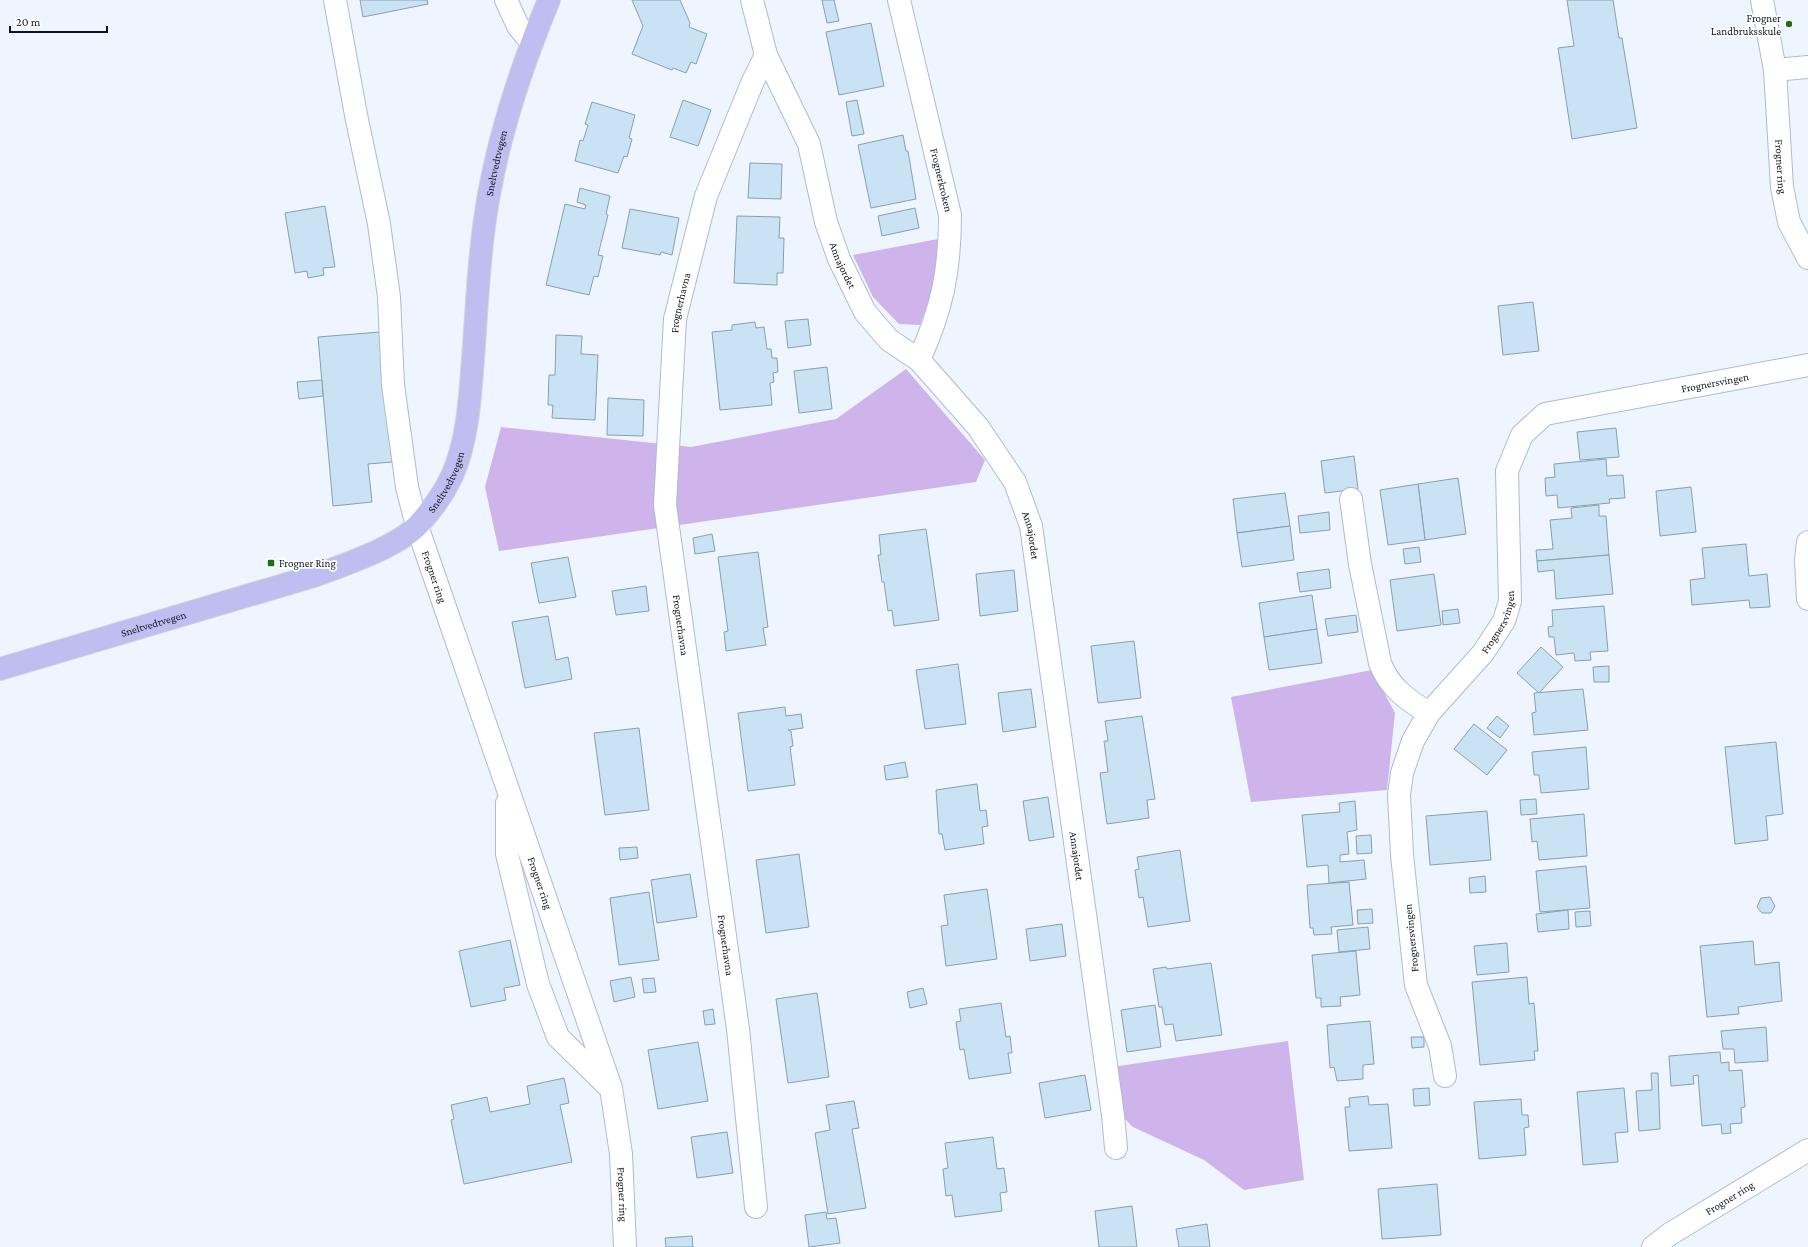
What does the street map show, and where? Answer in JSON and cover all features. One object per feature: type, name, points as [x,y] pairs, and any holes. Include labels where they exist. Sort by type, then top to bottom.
[{"type":"main road","name":"Sneltvedtvegen","points":[[0,669],[317,575],[362,558],[393,543],[417,526],[439,498],[452,476],[465,431],[471,380],[481,252],[488,201],[506,118],[520,74],[549,0]]},
{"type":"street","name":"Frogner ring","points":[[335,0],[356,115],[379,224],[389,297],[393,385],[407,487],[417,526],[611,1088],[621,1154],[625,1247]]},
{"type":"street","points":[[506,0],[518,26],[532,43]]},
{"type":"street","name":"Annajordet","points":[[752,0],[766,55],[809,144],[826,222],[839,259],[865,312],[889,340],[919,360],[978,427],[1015,482],[1031,526],[1113,1115],[1116,1148]]},
{"type":"street","name":"Frognerkroken","points":[[899,0],[950,216],[950,243],[946,280],[934,325],[919,360]]},
{"type":"street","name":"Frogner ring","points":[[1762,0],[1775,70],[1782,187],[1789,222],[1808,258]]},
{"type":"street","name":"Frognerhavna","points":[[756,1206],[738,1029],[665,506],[676,319],[706,196],[753,81],[766,55]]},
{"type":"street","points":[[1775,70],[1808,67]]},
{"type":"street","name":"Frognersvingen","points":[[1446,1076],[1440,1046],[1416,985],[1402,855],[1400,802],[1402,773],[1413,740],[1429,713],[1483,653],[1504,621],[1510,601],[1507,471],[1522,435],[1545,414],[1808,365]]},
{"type":"street","points":[[1351,499],[1360,564],[1380,663],[1384,673],[1400,694],[1429,713]]},
{"type":"street","points":[[1808,542],[1806,560],[1808,599]]},
{"type":"street","points":[[508,788],[507,854],[538,984],[558,1037],[611,1088]]},
{"type":"street","name":"Frogner ring","points":[[1653,1247],[1670,1234],[1808,1150]]},
{"type":"shaded area","points":[[938,239],[937,277],[920,325],[899,324],[873,297],[853,255]]},
{"type":"shaded area","points":[[906,369],[985,460],[976,482],[499,551],[485,487],[501,427],[691,447],[836,419]]},
{"type":"shaded area","points":[[1372,670],[1395,713],[1387,790],[1251,802],[1231,697]]},
{"type":"shaded area","points":[[1288,1041],[1304,1180],[1244,1190],[1204,1160],[1133,1127],[1123,1117],[1112,1067]]},
{"type":"building","points":[[360,0],[427,0],[428,4],[363,17]]},
{"type":"building","points":[[632,0],[680,0],[690,23],[689,27],[707,34],[696,64],[691,62],[686,73],[673,68],[672,70],[632,54],[643,26]]},
{"type":"building","points":[[822,0],[834,0],[839,21],[827,23]]},
{"type":"building","points":[[1567,0],[1613,0],[1619,38],[1622,38],[1637,128],[1572,139],[1558,48],[1574,46]]},
{"type":"building","points":[[871,23],[884,86],[839,95],[826,32]]},
{"type":"building","points":[[683,100],[711,110],[698,146],[670,137]]},
{"type":"building","points":[[857,100],[864,134],[852,136],[846,102]]},
{"type":"building","points":[[592,102],[635,115],[629,138],[632,139],[627,157],[624,156],[618,173],[575,161],[580,140],[583,141],[588,125],[585,124]]},
{"type":"building","points":[[903,135],[906,151],[908,151],[916,199],[871,208],[858,145]]},
{"type":"building","points":[[750,163],[782,164],[781,199],[748,198]]},
{"type":"building","points":[[580,188],[610,196],[606,214],[608,215],[598,255],[603,256],[598,277],[594,276],[589,295],[546,285],[565,204],[585,209],[586,205],[577,202]]},
{"type":"building","points":[[325,206],[335,267],[323,268],[324,275],[308,278],[307,271],[295,273],[285,213]]},
{"type":"building","points":[[915,208],[919,228],[882,236],[878,216]]},
{"type":"building","points":[[630,209],[679,218],[672,255],[661,252],[660,255],[622,248]]},
{"type":"building","points":[[737,216],[780,217],[779,238],[784,238],[783,273],[777,273],[777,285],[734,283]]},
{"type":"building","points":[[1533,302],[1539,351],[1503,355],[1498,306]]},
{"type":"building","points":[[808,319],[811,345],[788,348],[785,321]]},
{"type":"building","points":[[755,322],[756,328],[764,327],[767,349],[771,349],[772,358],[777,358],[778,372],[773,373],[774,382],[770,383],[772,405],[720,410],[712,332],[732,330],[732,325]]},
{"type":"building","points":[[380,332],[392,462],[368,464],[372,502],[333,506],[318,337]]},
{"type":"building","points":[[556,335],[582,336],[581,354],[598,355],[595,420],[552,418],[553,405],[548,405],[549,375],[555,375]]},
{"type":"building","points":[[827,367],[832,409],[799,413],[794,371]]},
{"type":"building","points":[[322,380],[323,396],[299,399],[297,382]]},
{"type":"building","points":[[608,398],[644,400],[643,436],[607,435]]},
{"type":"building","points":[[1616,428],[1619,457],[1580,460],[1577,432]]},
{"type":"building","points":[[1354,456],[1358,489],[1325,493],[1321,461]]},
{"type":"building","points":[[1606,459],[1607,476],[1623,475],[1625,498],[1609,499],[1610,503],[1558,508],[1557,495],[1546,496],[1545,478],[1555,477],[1554,464]]},
{"type":"building","points":[[1458,478],[1466,534],[1425,540],[1418,484]]},
{"type":"building","points":[[1418,484],[1425,540],[1388,545],[1380,490]]},
{"type":"building","points":[[1691,487],[1696,532],[1660,536],[1656,491]]},
{"type":"building","points":[[1285,493],[1290,526],[1237,533],[1233,499]]},
{"type":"building","points":[[1599,505],[1599,516],[1606,516],[1609,555],[1537,561],[1536,550],[1553,549],[1550,520],[1572,518],[1571,508]]},
{"type":"building","points":[[1329,512],[1330,530],[1300,533],[1298,516]]},
{"type":"building","points":[[1290,526],[1294,560],[1242,567],[1237,533]]},
{"type":"building","points":[[926,529],[939,620],[894,626],[892,610],[888,611],[884,582],[882,582],[878,555],[881,555],[879,535]]},
{"type":"building","points":[[712,534],[715,551],[695,554],[693,538]]},
{"type":"building","points":[[1746,544],[1749,576],[1767,574],[1770,607],[1750,608],[1749,600],[1692,605],[1690,580],[1705,578],[1702,548]]},
{"type":"building","points":[[1419,547],[1421,562],[1405,564],[1403,549]]},
{"type":"building","points":[[758,552],[768,627],[763,628],[766,645],[726,651],[724,632],[728,631],[718,557]]},
{"type":"building","points":[[1609,555],[1613,594],[1556,599],[1554,570],[1538,572],[1537,561]]},
{"type":"building","points":[[568,557],[576,597],[539,603],[531,563]]},
{"type":"building","points":[[1329,569],[1331,588],[1300,592],[1297,573]]},
{"type":"building","points":[[1014,570],[1018,611],[980,616],[976,574]]},
{"type":"building","points":[[1434,574],[1441,625],[1397,631],[1390,580]]},
{"type":"building","points":[[646,586],[649,611],[616,615],[612,591]]},
{"type":"building","points":[[1312,595],[1317,629],[1264,637],[1259,603]]},
{"type":"building","points":[[1604,606],[1608,651],[1590,652],[1591,660],[1575,661],[1574,653],[1556,655],[1554,637],[1549,637],[1548,627],[1553,626],[1552,610]]},
{"type":"building","points":[[1458,609],[1460,623],[1443,625],[1442,611]]},
{"type":"building","points":[[1356,615],[1358,632],[1328,636],[1325,619]]},
{"type":"building","points":[[548,616],[556,660],[568,657],[572,679],[525,688],[512,622]]},
{"type":"building","points":[[1317,629],[1322,663],[1269,670],[1264,637]]},
{"type":"building","points":[[1134,641],[1141,698],[1098,703],[1091,646]]},
{"type":"building","points":[[1541,647],[1563,667],[1539,693],[1517,673]]},
{"type":"building","points":[[958,664],[966,724],[925,729],[916,670]]},
{"type":"building","points":[[1609,666],[1609,682],[1594,682],[1593,667]]},
{"type":"building","points":[[1031,689],[1036,727],[1003,732],[998,693]]},
{"type":"building","points":[[1583,689],[1588,730],[1534,735],[1532,713],[1536,712],[1534,693]]},
{"type":"building","points":[[785,707],[786,716],[801,714],[803,728],[788,730],[791,731],[793,746],[790,747],[795,785],[748,791],[738,713]]},
{"type":"building","points":[[1142,716],[1155,799],[1147,800],[1149,818],[1107,824],[1100,773],[1108,772],[1104,741],[1108,741],[1105,721]]},
{"type":"building","points":[[1497,716],[1509,726],[1500,738],[1487,728]]},
{"type":"building","points":[[1474,724],[1507,750],[1487,775],[1454,749]]},
{"type":"building","points":[[639,728],[649,810],[605,815],[594,733]]},
{"type":"building","points":[[1776,742],[1783,814],[1766,816],[1768,840],[1735,844],[1725,747]]},
{"type":"building","points":[[1586,747],[1589,789],[1541,793],[1539,775],[1534,775],[1532,752]]},
{"type":"building","points":[[905,762],[908,777],[886,780],[884,766]]},
{"type":"building","points":[[977,784],[980,811],[986,810],[988,826],[982,827],[984,844],[945,850],[942,834],[939,834],[936,790]]},
{"type":"building","points":[[1048,797],[1054,837],[1029,841],[1023,801]]},
{"type":"building","points":[[1536,799],[1537,814],[1521,815],[1520,800]]},
{"type":"building","points":[[1355,801],[1357,830],[1347,832],[1349,854],[1340,855],[1340,862],[1364,860],[1366,879],[1329,883],[1328,865],[1307,867],[1302,815],[1340,812],[1339,803]]},
{"type":"building","points":[[1487,811],[1491,860],[1430,865],[1426,816]]},
{"type":"building","points":[[1584,814],[1587,856],[1539,860],[1537,841],[1532,842],[1530,819]]},
{"type":"building","points":[[1371,835],[1372,853],[1357,854],[1356,836]]},
{"type":"building","points":[[637,847],[638,858],[620,860],[619,848]]},
{"type":"building","points":[[1180,850],[1190,921],[1148,927],[1143,897],[1139,898],[1135,870],[1139,869],[1137,857]]},
{"type":"building","points":[[799,854],[809,927],[766,933],[756,860]]},
{"type":"building","points":[[1586,866],[1590,908],[1540,912],[1536,871]]},
{"type":"building","points":[[690,874],[697,917],[657,923],[651,880]]},
{"type":"building","points":[[1485,876],[1486,892],[1470,893],[1469,878]]},
{"type":"building","points":[[1349,882],[1353,925],[1331,927],[1332,934],[1314,935],[1313,928],[1310,928],[1307,885]]},
{"type":"building","points":[[987,889],[997,959],[946,966],[941,926],[948,925],[944,895]]},
{"type":"building","points":[[649,892],[659,960],[619,965],[610,898]]},
{"type":"building","points":[[1770,897],[1775,906],[1771,913],[1762,913],[1757,907],[1761,898]]},
{"type":"building","points":[[1372,909],[1373,923],[1358,924],[1357,910]]},
{"type":"building","points":[[1568,910],[1569,929],[1538,932],[1536,914]]},
{"type":"building","points":[[1590,911],[1591,926],[1576,927],[1575,912]]},
{"type":"building","points":[[1062,924],[1066,956],[1030,961],[1026,929]]},
{"type":"building","points":[[1368,927],[1370,949],[1339,952],[1337,930]]},
{"type":"building","points":[[510,940],[520,985],[504,988],[506,1000],[471,1007],[459,951]]},
{"type":"building","points":[[1753,941],[1755,965],[1779,962],[1782,1001],[1738,1007],[1739,1014],[1707,1017],[1700,946]]},
{"type":"building","points":[[1507,943],[1509,972],[1477,975],[1474,946]]},
{"type":"building","points":[[1356,951],[1360,995],[1340,997],[1341,1006],[1321,1007],[1321,998],[1316,998],[1312,955]]},
{"type":"building","points":[[1211,963],[1222,1035],[1176,1041],[1173,1024],[1165,1025],[1162,1007],[1159,1007],[1153,969],[1166,967],[1167,969]]},
{"type":"building","points":[[631,977],[635,997],[614,1002],[610,981]]},
{"type":"building","points":[[1527,977],[1529,1004],[1534,1003],[1538,1051],[1534,1051],[1535,1060],[1480,1065],[1472,982]]},
{"type":"building","points":[[654,978],[656,992],[644,993],[642,979]]},
{"type":"building","points":[[923,988],[927,1004],[910,1008],[907,992]]},
{"type":"building","points":[[817,993],[829,1077],[788,1083],[776,999]]},
{"type":"building","points":[[1001,1003],[1006,1037],[1010,1036],[1012,1053],[1008,1053],[1011,1073],[969,1079],[964,1049],[960,1050],[956,1022],[961,1021],[959,1009]]},
{"type":"building","points":[[1155,1005],[1161,1047],[1127,1052],[1121,1010]]},
{"type":"building","points":[[713,1009],[715,1024],[705,1025],[703,1011]]},
{"type":"building","points":[[1370,1021],[1374,1064],[1363,1065],[1363,1079],[1337,1081],[1334,1067],[1330,1068],[1327,1025]]},
{"type":"building","points":[[1766,1027],[1768,1061],[1735,1063],[1734,1049],[1723,1049],[1721,1031]]},
{"type":"building","points":[[1411,1037],[1424,1037],[1424,1047],[1412,1048]]},
{"type":"building","points":[[698,1042],[708,1101],[658,1109],[648,1050]]},
{"type":"building","points":[[1720,1052],[1721,1063],[1729,1062],[1729,1071],[1742,1070],[1745,1107],[1741,1108],[1742,1123],[1730,1124],[1731,1133],[1722,1134],[1721,1124],[1702,1126],[1698,1075],[1693,1076],[1694,1084],[1671,1086],[1669,1056]]},
{"type":"building","points":[[1651,1073],[1658,1073],[1660,1129],[1639,1131],[1636,1091],[1652,1090]]},
{"type":"building","points":[[1085,1075],[1091,1110],[1045,1118],[1039,1083]]},
{"type":"building","points":[[564,1078],[569,1103],[560,1105],[572,1162],[464,1184],[451,1120],[454,1119],[451,1105],[487,1097],[490,1112],[530,1104],[527,1086]]},
{"type":"building","points":[[1429,1088],[1430,1105],[1414,1106],[1413,1089]]},
{"type":"building","points":[[1624,1088],[1628,1132],[1615,1133],[1618,1162],[1583,1165],[1577,1092]]},
{"type":"building","points":[[1368,1096],[1369,1105],[1388,1104],[1392,1148],[1349,1151],[1345,1107],[1350,1107],[1349,1098]]},
{"type":"building","points":[[1521,1099],[1522,1115],[1528,1115],[1529,1127],[1524,1128],[1526,1155],[1479,1159],[1474,1102]]},
{"type":"building","points":[[854,1101],[859,1128],[852,1129],[866,1208],[828,1214],[815,1133],[830,1130],[826,1105]]},
{"type":"building","points":[[727,1132],[733,1173],[697,1178],[691,1137]]},
{"type":"building","points":[[993,1137],[997,1169],[1004,1168],[1007,1192],[1000,1193],[1002,1211],[955,1217],[952,1195],[946,1196],[943,1169],[948,1168],[945,1143]]},
{"type":"building","points":[[1437,1184],[1441,1235],[1382,1239],[1378,1189]]},
{"type":"building","points":[[1132,1206],[1137,1247],[1099,1247],[1095,1211]]},
{"type":"building","points":[[826,1212],[827,1219],[836,1218],[840,1243],[809,1247],[805,1215]]},
{"type":"building","points":[[1207,1224],[1210,1247],[1179,1247],[1176,1229]]},
{"type":"building","points":[[692,1236],[693,1247],[666,1247],[665,1238]]},
{"type":"place","name":"Frogner Landbruksskule","points":[[1789,24]]},
{"type":"place","name":"Frogner Ring","points":[[271,563]]}]
